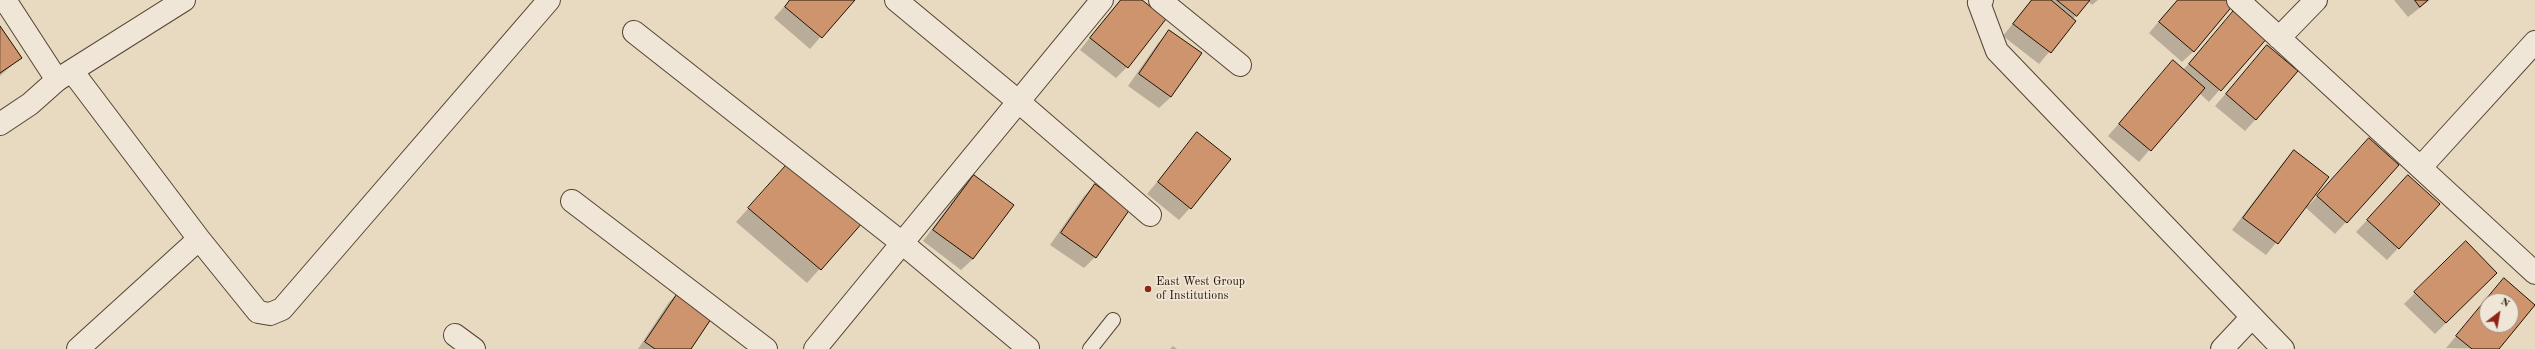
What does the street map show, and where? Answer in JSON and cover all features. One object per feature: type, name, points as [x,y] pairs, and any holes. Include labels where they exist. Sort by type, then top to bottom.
[{"type":"street","points":[[5,0],[64,76],[258,312],[270,314],[282,309],[549,0]]},
{"type":"street","points":[[0,124],[30,104],[64,76],[184,0]]},
{"type":"street","points":[[896,0],[1019,102],[1150,215]]},
{"type":"street","points":[[814,349],[1102,0]]},
{"type":"street","points":[[1160,0],[1240,65]]},
{"type":"street","points":[[1982,0],[1979,3],[1997,51],[2283,349]]},
{"type":"street","points":[[2238,0],[2535,273]]},
{"type":"street","points":[[2279,38],[2316,0]]},
{"type":"street","points":[[634,32],[902,243],[1028,348]]},
{"type":"street","points":[[2421,167],[2535,42]]},
{"type":"street","points":[[572,201],[766,349]]},
{"type":"street","points":[[78,349],[199,239]]},
{"type":"street","points":[[2222,349],[2252,317]]},
{"type":"street","points":[[455,335],[474,349]]},
{"type":"lane","points":[[1090,349],[1114,320]]},
{"type":"building","points":[[790,0],[855,0],[822,38],[785,7]]},
{"type":"building","points":[[1121,0],[1142,0],[1166,19],[1128,68],[1090,38]]},
{"type":"building","points":[[2032,0],[2051,0],[2076,21],[2051,53],[2013,24]]},
{"type":"building","points":[[2057,0],[2090,0],[2077,16]]},
{"type":"building","points":[[2178,0],[2230,0],[2234,4],[2194,52],[2159,22]]},
{"type":"building","points":[[2415,0],[2428,0],[2420,7]]},
{"type":"building","points":[[2236,8],[2269,36],[2221,91],[2189,64]]},
{"type":"building","points":[[0,26],[22,58],[0,73]]},
{"type":"building","points":[[1169,30],[1202,53],[1171,97],[1139,74]]},
{"type":"building","points":[[2267,45],[2298,71],[2256,120],[2226,94]]},
{"type":"building","points":[[2173,60],[2205,88],[2151,151],[2119,124]]},
{"type":"building","points":[[1197,132],[1231,159],[1191,209],[1158,182]]},
{"type":"building","points":[[2369,138],[2399,165],[2347,223],[2317,196]]},
{"type":"building","points":[[2294,150],[2329,177],[2278,244],[2243,218]]},
{"type":"building","points":[[791,160],[863,222],[821,270],[748,208]]},
{"type":"building","points":[[974,175],[1014,205],[973,259],[933,230]]},
{"type":"building","points":[[2408,175],[2440,204],[2399,249],[2367,220]]},
{"type":"building","points":[[1095,184],[1130,209],[1096,258],[1061,233]]},
{"type":"building","points":[[2466,241],[2497,273],[2446,323],[2414,292]]},
{"type":"building","points":[[2504,278],[2535,305],[2519,325],[2519,293],[2492,293]]},
{"type":"building","points":[[680,290],[715,313],[691,349],[655,349],[645,342]]},
{"type":"building","points":[[2479,308],[2479,333],[2512,333],[2499,349],[2472,349],[2456,336]]},
{"type":"place","name":"East West Group of Institutions","points":[[1148,289]]}]
